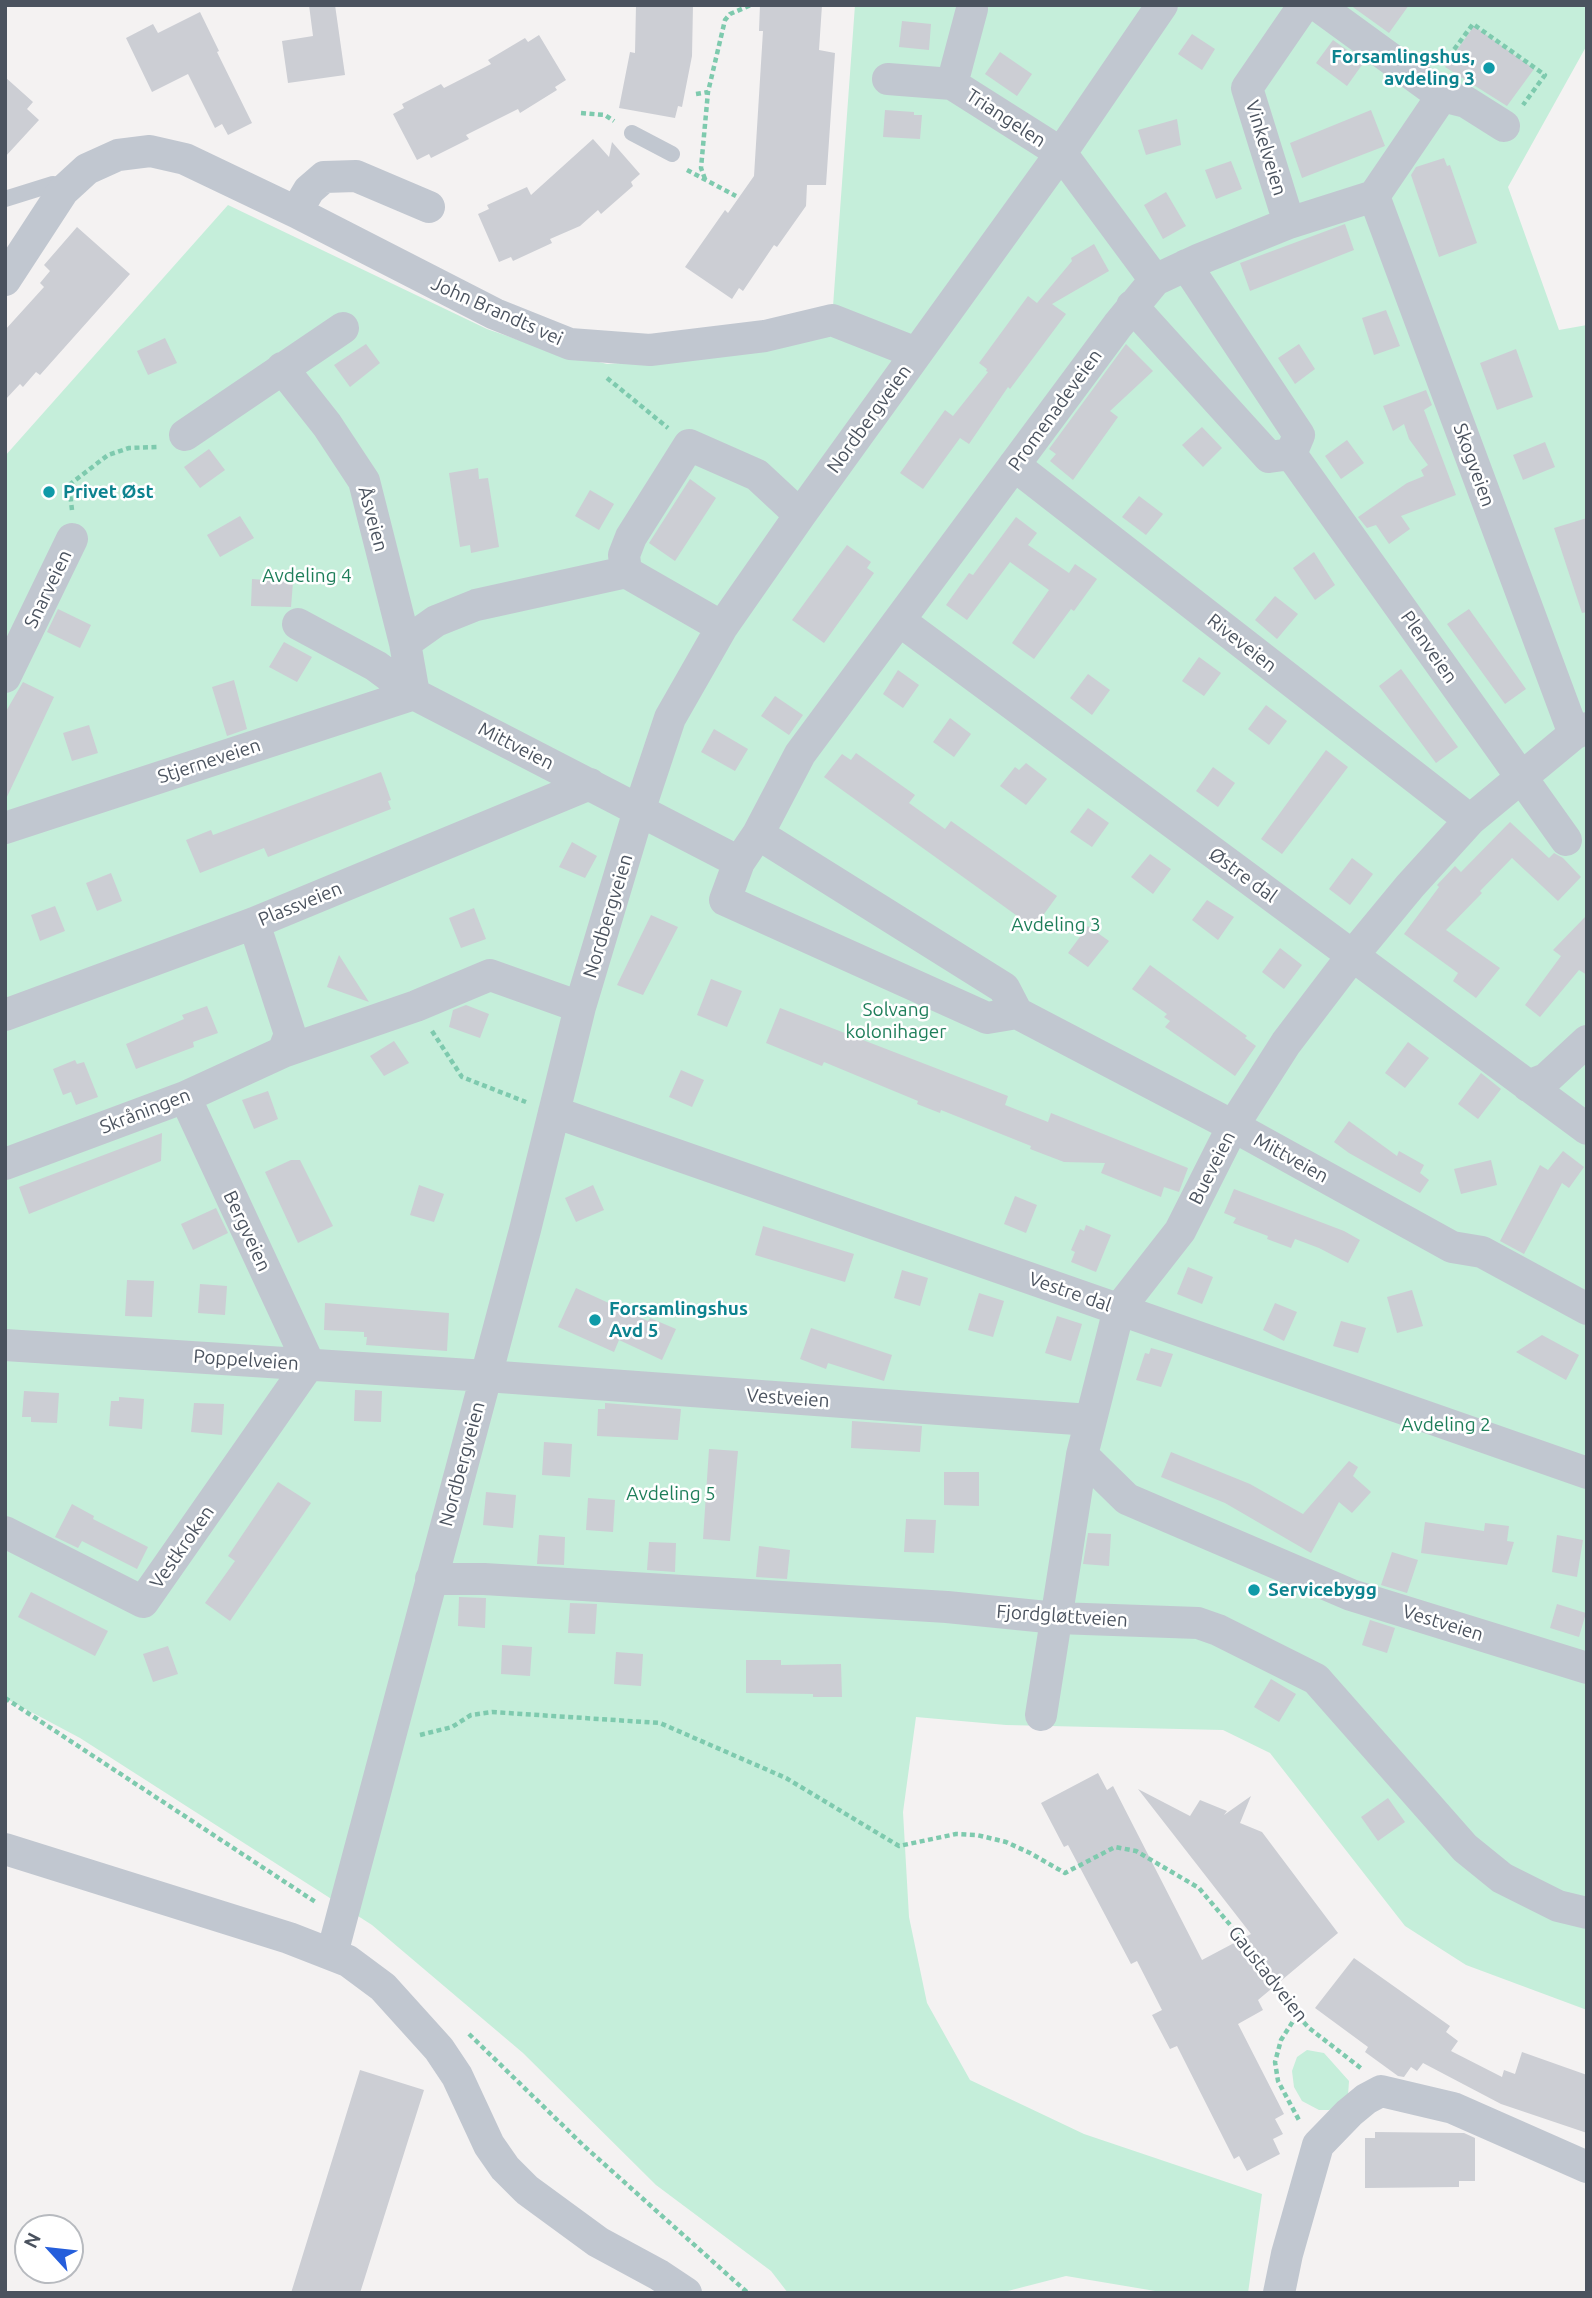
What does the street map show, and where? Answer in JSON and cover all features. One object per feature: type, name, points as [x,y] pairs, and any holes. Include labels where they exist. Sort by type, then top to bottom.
[{"type":"street","name":"Nordbergveien","points":[[332,1954],[525,1230],[580,1007],[639,810],[670,718],[722,627],[1061,153],[1162,5]]},
{"type":"street","name":"Vinkelveien","points":[[1289,223],[1247,88],[1304,5]]},
{"type":"street","points":[[1317,5],[1435,91],[1466,102],[1504,127]]},
{"type":"street","name":"Triangelen","points":[[952,84],[977,6]]},
{"type":"street","name":"Triangelen","points":[[888,79],[952,84],[1061,153]]},
{"type":"street","points":[[1374,196],[1435,91]]},
{"type":"street","name":"John Brandts vei","points":[[5,280],[63,191],[88,169],[118,156],[150,152],[185,159],[296,212],[495,314],[570,344],[650,350],[765,336],[832,320],[916,353]]},
{"type":"street","points":[[1061,153],[1155,280]]},
{"type":"street","points":[[296,212],[309,190],[324,177],[345,176],[356,176],[429,207]]},
{"type":"street","name":"Promenadeveien","points":[[758,834],[800,754],[1132,306],[1155,280],[1289,223],[1374,196]]},
{"type":"street","name":"Skogveien","points":[[1374,196],[1580,731]]},
{"type":"street","points":[[1132,306],[1269,457],[1291,454],[1299,435],[1186,265]]},
{"type":"street","points":[[185,435],[343,328]]},
{"type":"street","name":"Åsveien","points":[[282,368],[327,425],[364,481],[405,643],[414,694]]},
{"type":"street","points":[[626,572],[624,555],[631,537],[689,445],[757,475],[800,515]]},
{"type":"street","name":"Plenveien","points":[[1291,454],[1566,840]]},
{"type":"street","name":"Riveveien","points":[[1014,465],[1470,820]]},
{"type":"street","name":"Snarveien","points":[[5,677],[72,539]]},
{"type":"street","points":[[405,643],[436,621],[476,605],[626,572],[722,627]]},
{"type":"street","name":"Østre dal","points":[[900,621],[1587,1129]]},
{"type":"street","name":"Mittveien","points":[[298,624],[376,666],[414,694],[739,862]]},
{"type":"street","name":"Stjerneveien","points":[[5,828],[414,694]]},
{"type":"street","name":"Bueveien","points":[[1041,1715],[1082,1455],[1119,1309],[1180,1231],[1233,1126],[1286,1043],[1353,955],[1410,886],[1470,820],[1580,731]]},
{"type":"street","name":"Plassveien","points":[[5,1014],[254,923],[590,784]]},
{"type":"street","points":[[758,834],[739,862],[725,900],[987,1018],[1017,1013]]},
{"type":"street","name":"Mittveien","points":[[758,834],[1004,988],[1017,1013],[1233,1126],[1452,1247],[1482,1252],[1587,1309]]},
{"type":"street","points":[[254,923],[290,1034],[283,1052]]},
{"type":"street","name":"Skråningen","points":[[5,1164],[185,1097],[283,1052],[416,1006],[490,975],[580,1007]]},
{"type":"street","points":[[1528,1086],[1546,1079],[1587,1041]]},
{"type":"street","name":"Bergveien","points":[[185,1097],[309,1364]]},
{"type":"street","name":"Vestre dal","points":[[554,1112],[1587,1473]]},
{"type":"street","name":"Mittveien","points":[[1452,1247],[1471,1270],[1587,1333]]},
{"type":"street","name":"Poppelveien","points":[[5,1345],[486,1376]]},
{"type":"street","name":"Vestkroken","points":[[5,1532],[143,1602],[309,1364]]},
{"type":"street","name":"Vestveien","points":[[486,1376],[1090,1420]]},
{"type":"street","name":"Vestveien","points":[[1082,1455],[1127,1499],[1351,1595],[1587,1668]]},
{"type":"street","name":"Fjordgløttveien","points":[[431,1579],[484,1579],[947,1607],[1057,1618],[1092,1617],[1198,1623],[1218,1629],[1317,1679],[1465,1848],[1502,1878],[1558,1906],[1587,1913]]},
{"type":"street","points":[[5,1849],[332,1954],[366,1973],[383,1987],[439,2049],[457,2076],[489,2145],[505,2168],[527,2190],[598,2242],[686,2293]]},
{"type":"street","points":[[1279,2293],[1287,2254],[1318,2145],[1349,2113],[1381,2091],[1453,2108],[1587,2167]]},
{"type":"lane","points":[[632,133],[672,154]]},
{"type":"lane","points":[[5,199],[53,184],[63,191]]},
{"type":"path","points":[[705,179],[701,168],[708,92],[725,20],[730,14],[751,5]]},
{"type":"path","points":[[1435,91],[1473,24],[1545,75],[1504,127]]},
{"type":"path","points":[[696,94],[708,92]]},
{"type":"path","points":[[581,113],[605,115]]},
{"type":"path","points":[[696,174],[736,196]]},
{"type":"path","points":[[570,344],[617,387],[689,445]]},
{"type":"path","points":[[72,539],[69,485],[108,456],[130,448],[166,447],[185,435]]},
{"type":"path","points":[[416,1006],[461,1077],[554,1112]]},
{"type":"path","points":[[5,1698],[341,1919]]},
{"type":"path","name":"Gaustadveien","points":[[388,1738],[414,1736],[453,1727],[471,1715],[492,1712],[660,1723],[786,1778],[899,1846],[956,1834],[977,1835],[1006,1842],[1065,1873],[1115,1847],[1136,1851],[1199,1888],[1237,1933],[1297,2015],[1309,2028],[1361,2068],[1381,2091]]},
{"type":"path","points":[[1297,2015],[1281,2040],[1275,2062],[1278,2081],[1301,2124],[1318,2145]]},
{"type":"path","points":[[459,2025],[584,2146],[748,2293]]},
{"type":"green space","name":"Solvang kolonihager","points":[[855,5],[1587,5],[1587,45],[1508,187],[1559,330],[1587,325],[1587,2010],[1466,1965],[1405,1926],[1270,1753],[1223,1730],[1006,1725],[916,1717],[903,1812],[909,1917],[927,2003],[970,2080],[1084,2134],[1262,2194],[1248,2293],[1167,2293],[1066,2276],[1000,2293],[788,2293],[771,2271],[656,2185],[523,2053],[372,1925],[80,1738],[5,1698],[5,456],[228,205],[487,329],[545,349],[607,364],[690,358],[832,320]]},
{"type":"green space","points":[[1307,2050],[1324,2053],[1349,2081],[1348,2096],[1338,2107],[1319,2110],[1302,2101],[1294,2087],[1292,2071],[1297,2057]]},
{"type":"building","points":[[309,5],[335,5],[345,75],[288,83],[282,41],[313,36]]},
{"type":"building","points":[[636,5],[693,5],[692,56],[682,107],[678,106],[675,118],[619,108],[630,52],[635,53]]},
{"type":"building","points":[[760,5],[822,5],[819,50],[835,53],[826,185],[807,185],[806,206],[777,247],[774,245],[743,291],[739,288],[732,299],[685,267],[725,210],[728,213],[754,176],[763,31],[759,31]]},
{"type":"building","points":[[1350,5],[1409,5],[1389,33]]},
{"type":"building","points":[[200,12],[252,123],[228,135],[222,124],[215,128],[188,74],[152,92],[126,38],[153,24],[158,33]]},
{"type":"building","points":[[902,21],[931,24],[929,50],[899,47]]},
{"type":"building","name":"Forsamlingshus, avdeling 3","points":[[1474,26],[1534,69],[1507,106],[1445,67]]},
{"type":"building","points":[[1192,34],[1215,49],[1202,70],[1178,54]]},
{"type":"building","points":[[539,35],[566,80],[555,87],[557,90],[520,113],[518,109],[466,135],[469,139],[431,158],[429,154],[417,160],[393,114],[404,108],[402,104],[441,84],[444,88],[491,64],[488,60],[525,38],[528,42]]},
{"type":"building","points":[[1333,40],[1364,62],[1347,86],[1316,63]]},
{"type":"building","points":[[1000,52],[1032,74],[1017,96],[985,74]]},
{"type":"building","points":[[5,77],[33,102],[27,109],[39,120],[5,157]]},
{"type":"building","points":[[885,110],[922,115],[920,139],[883,137]]},
{"type":"building","points":[[1371,110],[1385,146],[1302,178],[1290,143]]},
{"type":"building","points":[[1177,119],[1181,145],[1146,155],[1138,130]]},
{"type":"building","points":[[593,139],[609,157],[612,142],[640,174],[631,182],[633,186],[601,214],[598,210],[580,226],[550,239],[552,243],[513,261],[511,257],[499,262],[478,214],[489,209],[487,205],[527,187],[531,195]]},
{"type":"building","points":[[1444,158],[1447,166],[1450,165],[1477,243],[1439,257],[1411,175],[1416,167]]},
{"type":"building","points":[[1231,161],[1242,189],[1216,199],[1205,170]]},
{"type":"building","points":[[1166,192],[1186,226],[1163,239],[1144,205]]},
{"type":"building","points":[[1345,224],[1354,250],[1250,291],[1240,263]]},
{"type":"building","points":[[77,227],[130,274],[40,375],[36,372],[23,387],[20,384],[5,400],[5,330],[44,287],[40,283],[50,271],[44,265]]},
{"type":"building","points":[[1094,244],[1109,271],[1052,304],[1066,314],[1010,389],[1008,387],[969,444],[960,438],[923,489],[900,473],[945,410],[953,416],[988,372],[979,363],[1028,296],[1037,303],[1072,261],[1071,258]]},
{"type":"building","points":[[1386,310],[1400,346],[1374,355],[1362,318]]},
{"type":"building","points":[[165,338],[177,363],[148,375],[137,351]]},
{"type":"building","points":[[366,344],[380,363],[350,387],[334,365]]},
{"type":"building","points":[[1126,344],[1153,371],[1110,411],[1118,417],[1073,480],[1050,461],[1056,454],[1049,449]]},
{"type":"building","points":[[1299,344],[1315,369],[1295,384],[1278,358]]},
{"type":"building","points":[[1516,349],[1533,397],[1497,410],[1480,363]]},
{"type":"building","points":[[1426,390],[1432,405],[1424,410],[1456,495],[1401,516],[1410,529],[1389,544],[1376,525],[1367,528],[1358,517],[1407,483],[1424,476],[1421,470],[1428,465],[1409,439],[1404,424],[1393,431],[1383,406]]},
{"type":"building","points":[[1202,427],[1222,448],[1203,467],[1182,445]]},
{"type":"building","points":[[1347,440],[1364,463],[1341,479],[1325,456]]},
{"type":"building","points":[[1545,442],[1555,467],[1523,480],[1513,455]]},
{"type":"building","points":[[209,449],[225,470],[200,488],[184,467]]},
{"type":"building","points":[[478,468],[479,479],[488,478],[499,547],[471,553],[470,545],[460,547],[449,473]]},
{"type":"building","points":[[690,479],[716,498],[675,561],[649,543]]},
{"type":"building","points":[[590,490],[614,504],[599,530],[575,516]]},
{"type":"building","points":[[1139,496],[1163,514],[1146,535],[1122,517]]},
{"type":"building","points":[[240,516],[254,538],[220,557],[207,535]]},
{"type":"building","points":[[1016,517],[1037,533],[1028,545],[1069,573],[1075,564],[1097,579],[1034,659],[1012,643],[1049,590],[1010,562],[967,620],[946,605],[969,573],[973,575]]},
{"type":"building","points":[[1587,518],[1587,612],[1582,613],[1554,528]]},
{"type":"building","points":[[847,545],[871,562],[867,568],[874,573],[824,643],[792,620]]},
{"type":"building","points":[[1314,552],[1335,585],[1315,600],[1293,568]]},
{"type":"building","points":[[252,579],[293,582],[291,607],[251,606]]},
{"type":"building","points":[[1275,596],[1298,614],[1277,639],[1255,620]]},
{"type":"building","points":[[58,609],[91,625],[80,648],[47,632]]},
{"type":"building","points":[[1469,609],[1526,689],[1505,704],[1447,624]]},
{"type":"building","points":[[284,642],[312,657],[297,682],[269,667]]},
{"type":"building","points":[[1199,657],[1221,673],[1204,696],[1182,681]]},
{"type":"building","points":[[1401,669],[1458,747],[1436,763],[1379,686]]},
{"type":"building","points":[[898,670],[919,685],[903,708],[883,694]]},
{"type":"building","points":[[1088,674],[1110,690],[1092,715],[1070,698]]},
{"type":"building","points":[[234,680],[247,729],[227,736],[212,687]]},
{"type":"building","points":[[23,682],[54,697],[5,801],[5,713]]},
{"type":"building","points":[[775,696],[803,715],[789,735],[761,716]]},
{"type":"building","points":[[1266,705],[1287,721],[1269,745],[1248,729]]},
{"type":"building","points":[[950,718],[971,734],[954,757],[933,742]]},
{"type":"building","points":[[89,725],[98,753],[72,761],[63,733]]},
{"type":"building","points":[[714,729],[748,749],[735,771],[701,752]]},
{"type":"building","points":[[1326,750],[1348,767],[1282,854],[1261,839]]},
{"type":"building","points":[[856,753],[915,795],[909,803],[945,829],[951,821],[1057,896],[1034,928],[824,777],[842,754],[851,760]]},
{"type":"building","points":[[1026,763],[1047,779],[1026,805],[1000,786],[1015,767],[1019,770]]},
{"type":"building","points":[[1213,767],[1235,783],[1218,807],[1196,791]]},
{"type":"building","points":[[381,772],[391,800],[388,801],[391,809],[268,857],[264,848],[200,873],[186,840],[211,830],[213,835]]},
{"type":"building","points":[[1088,808],[1109,823],[1092,847],[1070,832]]},
{"type":"building","points":[[1510,822],[1549,858],[1554,853],[1563,858],[1581,877],[1558,901],[1512,858],[1446,930],[1500,968],[1476,998],[1453,981],[1458,973],[1404,934],[1439,887],[1437,885],[1455,866],[1461,872]]},
{"type":"building","points":[[572,842],[597,856],[585,878],[559,867]]},
{"type":"building","points":[[1150,854],[1171,869],[1153,894],[1131,877]]},
{"type":"building","points":[[1352,858],[1373,874],[1350,905],[1329,889]]},
{"type":"building","points":[[111,873],[122,901],[97,911],[86,883]]},
{"type":"building","points":[[1207,900],[1234,917],[1218,940],[1192,920]]},
{"type":"building","points":[[55,906],[65,931],[40,941],[31,915]]},
{"type":"building","points":[[474,908],[486,939],[461,948],[449,918]]},
{"type":"building","points":[[651,915],[678,927],[643,995],[617,985]]},
{"type":"building","points":[[1587,915],[1587,975],[1579,970],[1540,1017],[1525,1005],[1561,956],[1553,950]]},
{"type":"building","points":[[1088,926],[1109,941],[1088,967],[1068,953]]},
{"type":"building","points":[[1280,948],[1302,965],[1284,989],[1262,972]]},
{"type":"building","points":[[339,955],[369,1002],[327,987]]},
{"type":"building","points":[[1150,965],[1247,1036],[1245,1038],[1256,1046],[1235,1076],[1165,1027],[1170,1021],[1164,1017],[1167,1014],[1132,989]]},
{"type":"building","points":[[711,979],[742,991],[727,1027],[697,1015]]},
{"type":"building","points":[[466,1005],[489,1014],[480,1038],[449,1027],[453,1010]]},
{"type":"building","points":[[207,1006],[218,1033],[193,1042],[194,1047],[136,1069],[126,1044],[184,1019],[182,1015]]},
{"type":"building","points":[[780,1008],[1008,1096],[1005,1105],[1048,1122],[1051,1113],[1188,1168],[1179,1192],[1164,1187],[1161,1197],[1101,1173],[1105,1163],[1064,1162],[941,1110],[940,1113],[917,1104],[918,1101],[824,1062],[822,1066],[766,1043]]},
{"type":"building","points":[[394,1041],[409,1063],[384,1076],[370,1056]]},
{"type":"building","points":[[1408,1042],[1429,1058],[1405,1088],[1385,1073]]},
{"type":"building","points":[[75,1060],[77,1064],[84,1062],[98,1097],[76,1105],[71,1092],[63,1095],[53,1069]]},
{"type":"building","points":[[681,1070],[704,1080],[692,1107],[669,1097]]},
{"type":"building","points":[[1481,1073],[1501,1089],[1478,1119],[1458,1104]]},
{"type":"building","points":[[268,1091],[278,1119],[254,1129],[242,1100]]},
{"type":"building","points":[[1349,1121],[1397,1156],[1399,1151],[1424,1165],[1420,1173],[1429,1180],[1420,1193],[1334,1142]]},
{"type":"building","points":[[162,1133],[161,1161],[29,1214],[19,1187]]},
{"type":"building","points":[[1563,1151],[1584,1167],[1569,1188],[1562,1183],[1524,1254],[1500,1241],[1540,1165],[1548,1170]]},
{"type":"building","points":[[291,1160],[300,1160],[333,1226],[298,1243],[265,1172]]},
{"type":"building","points":[[1491,1160],[1497,1185],[1461,1194],[1454,1169]]},
{"type":"building","points":[[419,1185],[444,1194],[434,1222],[410,1215]]},
{"type":"building","points":[[593,1185],[604,1210],[576,1222],[565,1198]]},
{"type":"building","points":[[1234,1189],[1344,1231],[1360,1240],[1348,1263],[1295,1239],[1291,1248],[1267,1239],[1268,1236],[1233,1223],[1236,1218],[1224,1213]]},
{"type":"building","points":[[1015,1196],[1037,1205],[1026,1233],[1004,1224]]},
{"type":"building","points":[[216,1208],[228,1233],[193,1250],[181,1224]]},
{"type":"building","points":[[1086,1225],[1111,1235],[1096,1272],[1071,1262],[1075,1252],[1071,1250],[1080,1229],[1084,1231]]},
{"type":"building","points":[[763,1226],[854,1254],[845,1282],[755,1255]]},
{"type":"building","points":[[1188,1267],[1213,1277],[1202,1304],[1177,1294]]},
{"type":"building","points":[[902,1270],[928,1278],[920,1306],[894,1298]]},
{"type":"building","points":[[127,1280],[154,1281],[152,1317],[125,1316]]},
{"type":"building","points":[[200,1284],[227,1286],[225,1315],[198,1313]]},
{"type":"building","points":[[576,1288],[648,1321],[650,1318],[676,1329],[662,1360],[619,1340],[614,1352],[558,1327]]},
{"type":"building","points":[[1412,1290],[1423,1326],[1397,1333],[1387,1297]]},
{"type":"building","points":[[979,1293],[1004,1301],[993,1337],[968,1330]]},
{"type":"building","points":[[325,1303],[449,1313],[447,1351],[366,1345],[367,1337],[364,1337],[364,1332],[324,1330]]},
{"type":"building","points":[[1275,1303],[1297,1312],[1284,1341],[1263,1330]]},
{"type":"building","points":[[1057,1316],[1082,1324],[1071,1361],[1045,1353]]},
{"type":"building","points":[[1341,1321],[1366,1328],[1358,1353],[1333,1346]]},
{"type":"building","points":[[811,1328],[892,1355],[884,1381],[828,1363],[826,1369],[800,1359]]},
{"type":"building","points":[[1542,1335],[1579,1355],[1566,1380],[1516,1352]]},
{"type":"building","points":[[1151,1348],[1173,1354],[1161,1387],[1136,1380],[1145,1353],[1149,1354]]},
{"type":"building","points":[[355,1390],[382,1391],[381,1422],[354,1421]]},
{"type":"building","points":[[24,1391],[59,1393],[57,1423],[31,1422],[31,1417],[22,1417]]},
{"type":"building","points":[[119,1397],[144,1399],[142,1429],[109,1426],[111,1401],[119,1401]]},
{"type":"building","points":[[194,1403],[224,1404],[222,1435],[191,1432]]},
{"type":"building","points":[[605,1403],[681,1409],[678,1440],[597,1436],[598,1409],[605,1409]]},
{"type":"building","points":[[852,1421],[922,1426],[920,1452],[851,1448]]},
{"type":"building","points":[[544,1442],[572,1444],[570,1477],[542,1475]]},
{"type":"building","points":[[709,1449],[738,1451],[730,1541],[703,1539]]},
{"type":"building","points":[[1171,1452],[1250,1484],[1303,1514],[1349,1461],[1358,1467],[1353,1476],[1371,1492],[1352,1513],[1339,1502],[1311,1553],[1225,1503],[1161,1477]]},
{"type":"building","points":[[944,1472],[979,1472],[979,1506],[944,1505]]},
{"type":"building","points":[[278,1482],[311,1503],[230,1621],[205,1603],[235,1561],[228,1556]]},
{"type":"building","points":[[486,1492],[516,1495],[513,1528],[483,1525]]},
{"type":"building","points":[[588,1498],[615,1500],[613,1532],[586,1530]]},
{"type":"building","points":[[72,1504],[94,1516],[93,1519],[148,1547],[137,1569],[82,1541],[78,1548],[55,1537]]},
{"type":"building","points":[[906,1519],[936,1520],[934,1553],[904,1552]]},
{"type":"building","points":[[1425,1522],[1484,1531],[1485,1523],[1509,1526],[1507,1541],[1514,1542],[1507,1565],[1421,1553]]},
{"type":"building","points":[[1088,1533],[1111,1534],[1109,1566],[1083,1564]]},
{"type":"building","points":[[539,1535],[565,1537],[564,1565],[537,1564]]},
{"type":"building","points":[[1557,1535],[1583,1540],[1577,1577],[1552,1572]]},
{"type":"building","points":[[649,1542],[676,1543],[675,1572],[647,1570]]},
{"type":"building","points":[[759,1546],[790,1550],[787,1579],[756,1577]]},
{"type":"building","points":[[1392,1552],[1418,1560],[1407,1593],[1381,1585]]},
{"type":"building","points":[[31,1592],[108,1631],[95,1656],[18,1617]]},
{"type":"building","points":[[459,1597],[486,1598],[485,1628],[458,1626]]},
{"type":"building","points":[[570,1603],[597,1604],[595,1634],[568,1633]]},
{"type":"building","points":[[1557,1604],[1586,1613],[1579,1637],[1550,1628]]},
{"type":"building","points":[[1370,1620],[1395,1628],[1387,1653],[1362,1645]]},
{"type":"building","points":[[502,1645],[532,1647],[530,1676],[501,1674]]},
{"type":"building","points":[[168,1646],[178,1674],[153,1682],[143,1654]]},
{"type":"building","points":[[616,1652],[643,1654],[641,1686],[614,1684]]},
{"type":"building","points":[[746,1660],[781,1660],[781,1665],[841,1664],[842,1697],[746,1693]]},
{"type":"building","points":[[1271,1679],[1296,1694],[1279,1722],[1254,1707]]},
{"type":"building","points":[[1098,1773],[1107,1790],[1113,1786],[1202,1960],[1251,1934],[1138,1789],[1190,1816],[1200,1800],[1227,1811],[1224,1815],[1251,1796],[1240,1823],[1262,1832],[1338,1933],[1258,2000],[1263,2010],[1238,2024],[1284,2114],[1275,2119],[1283,2134],[1273,2139],[1280,2154],[1247,2171],[1239,2156],[1234,2159],[1177,2046],[1170,2049],[1152,2015],[1162,2010],[1137,1961],[1131,1964],[1068,1845],[1064,1847],[1041,1803]]},
{"type":"building","points":[[1388,1798],[1405,1822],[1378,1841],[1361,1817]]},
{"type":"building","points":[[1354,1958],[1450,2026],[1446,2032],[1458,2041],[1451,2051],[1502,2077],[1504,2070],[1515,2074],[1522,2052],[1587,2075],[1587,2133],[1501,2104],[1423,2063],[1417,2071],[1411,2067],[1404,2077],[1398,2076],[1365,2052],[1368,2047],[1315,2008]]},
{"type":"building","points":[[360,2070],[424,2090],[360,2293],[291,2293]]},
{"type":"building","points":[[1375,2132],[1464,2133],[1475,2138],[1475,2181],[1459,2181],[1459,2187],[1365,2188],[1365,2138],[1375,2138]]},
{"type":"place","name":"Forsamlingshus, avdeling 3","points":[[1489,68]]},
{"type":"place","name":"Privet Øst","points":[[49,492]]},
{"type":"place","name":"Forsamlingshus Avd 5","points":[[595,1320]]},
{"type":"place","name":"Servicebygg","points":[[1254,1590]]},
{"type":"park label","name":"Avdeling 4","points":[[307,576]]},
{"type":"park label","name":"Avdeling 3","points":[[1056,925]]},
{"type":"park label","name":"Avdeling 2","points":[[1446,1425]]},
{"type":"park label","name":"Avdeling 5","points":[[671,1494]]}]
